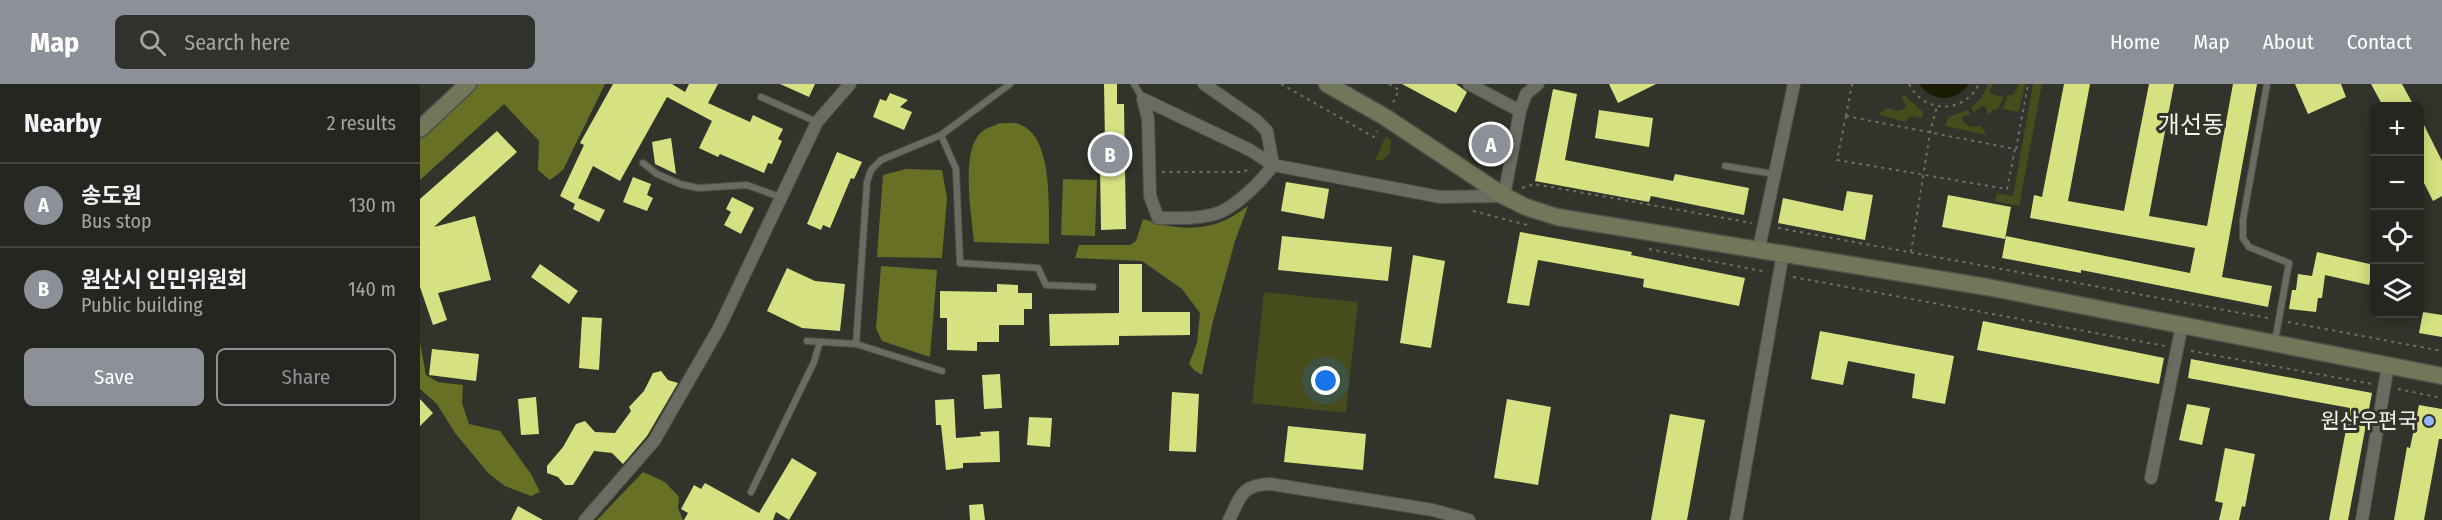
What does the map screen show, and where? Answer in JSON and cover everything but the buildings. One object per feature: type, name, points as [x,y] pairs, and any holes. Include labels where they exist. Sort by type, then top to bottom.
[{"type":"main road","points":[[420,129],[468,84]]},
{"type":"main road","points":[[1327,84],[1385,117],[1504,196],[1526,207],[1557,216],[1987,287],[2442,376]]},
{"type":"street","points":[[585,520],[654,441],[719,328],[817,122],[850,84]]},
{"type":"street","points":[[1143,99],[1148,119],[1150,196],[1158,218],[1198,218],[1219,213],[1263,180],[1273,165],[1267,131],[1256,120],[1203,84]]},
{"type":"street","points":[[1468,84],[1520,111]]},
{"type":"street","points":[[1143,99],[1250,150],[1273,165],[1440,197],[1504,196],[1520,111],[1526,94],[1538,84]]},
{"type":"street","points":[[1759,248],[1794,84]]},
{"type":"street","points":[[1736,520],[1783,253]]},
{"type":"street","points":[[2151,478],[2182,325]]},
{"type":"street","points":[[2362,520],[2388,365]]},
{"type":"street","points":[[1229,520],[1242,493],[1253,484],[1270,483],[1432,510],[1469,520]]},
{"type":"lane","points":[[855,344],[869,176],[881,160],[941,135],[1010,84]]},
{"type":"lane","points":[[1134,84],[1143,99]]},
{"type":"lane","points":[[2267,84],[2243,220],[2243,238],[2249,247],[2289,263],[2275,342]]},
{"type":"lane","points":[[761,97],[817,122]]},
{"type":"lane","points":[[941,135],[956,169],[960,263],[1038,268],[1046,285],[1093,286]]},
{"type":"lane","points":[[643,163],[657,174],[680,184],[698,188],[747,185],[780,197]]},
{"type":"lane","points":[[1725,166],[1774,174]]},
{"type":"lane","points":[[807,341],[855,344],[942,371]]},
{"type":"lane","points":[[751,492],[814,362],[820,342]]},
{"type":"path","points":[[1852,84],[1837,160],[2007,189],[2028,84]]},
{"type":"path","points":[[1909,84],[1922,100],[1937,106],[1948,107],[1963,102],[1979,84]]},
{"type":"path","points":[[1911,252],[1930,133],[1937,106]]},
{"type":"path","points":[[1846,116],[2015,149]]},
{"type":"path","points":[[1167,172],[1240,172]]},
{"type":"path","points":[[1504,196],[1534,184],[2442,351]]},
{"type":"path","points":[[1473,211],[1540,228]]},
{"type":"path","points":[[1643,248],[2442,398]]},
{"type":"green space","points":[[478,84],[605,84],[563,170],[550,180],[538,170],[539,141],[504,104],[420,180],[420,139]]},
{"type":"green space","points":[[1988,84],[1993,84],[1991,94],[2004,97],[1998,109],[1993,110],[1990,114],[1983,105],[1974,112],[1971,108],[1982,97]]},
{"type":"green space","points":[[2019,84],[2025,84],[2019,112],[2002,109],[2007,99],[2006,95],[2013,95]]},
{"type":"green space","points":[[2033,84],[2042,84],[2019,206],[1995,201],[1997,193],[2013,196]]},
{"type":"green space","points":[[1904,95],[1923,112],[1922,118],[1911,116],[1905,122],[1878,114],[1888,108],[1897,111],[1904,109],[1906,105],[1901,98]]},
{"type":"green space","points":[[1968,110],[1971,114],[1962,117],[1963,122],[1971,127],[1981,126],[1987,135],[1945,126],[1948,117]]},
{"type":"green space","points":[[1000,123],[1019,124],[1031,131],[1039,144],[1044,159],[1049,196],[1049,244],[974,242],[969,183],[971,152],[983,131]]},
{"type":"green space","points":[[1386,136],[1391,141],[1390,153],[1383,160],[1375,160]]},
{"type":"green space","points":[[906,169],[942,170],[947,198],[942,258],[877,257],[883,175]]},
{"type":"green space","points":[[1063,179],[1097,180],[1095,236],[1061,235]]},
{"type":"green space","points":[[1248,206],[1235,241],[1213,321],[1202,375],[1189,364],[1197,343],[1200,313],[1182,289],[1142,261],[1075,258],[1079,245],[1130,245],[1136,241],[1143,219],[1183,228],[1203,227],[1226,220]]},
{"type":"green space","points":[[881,266],[937,270],[930,357],[882,341],[876,328]]},
{"type":"green space","points":[[1264,292],[1358,302],[1346,413],[1252,403]]},
{"type":"green space","points":[[420,343],[426,375],[438,382],[463,385],[462,403],[469,424],[500,431],[531,474],[540,492],[531,496],[505,486],[489,474],[455,433],[437,404],[420,389]]},
{"type":"green space","points":[[643,472],[665,482],[679,497],[678,508],[683,520],[597,520]]},
{"type":"shaded area","points":[[1919,84],[1969,84],[1958,95],[1944,98],[1930,94]]},
{"type":"place","name":"송도원","points":[[1491,144]]},
{"type":"place","name":"원산시 인민위원회","points":[[1110,154]]},
{"type":"place","name":"원산우편국","points":[[2429,421]]},
{"type":"district","name":"개선동","points":[[2191,125]]}]
